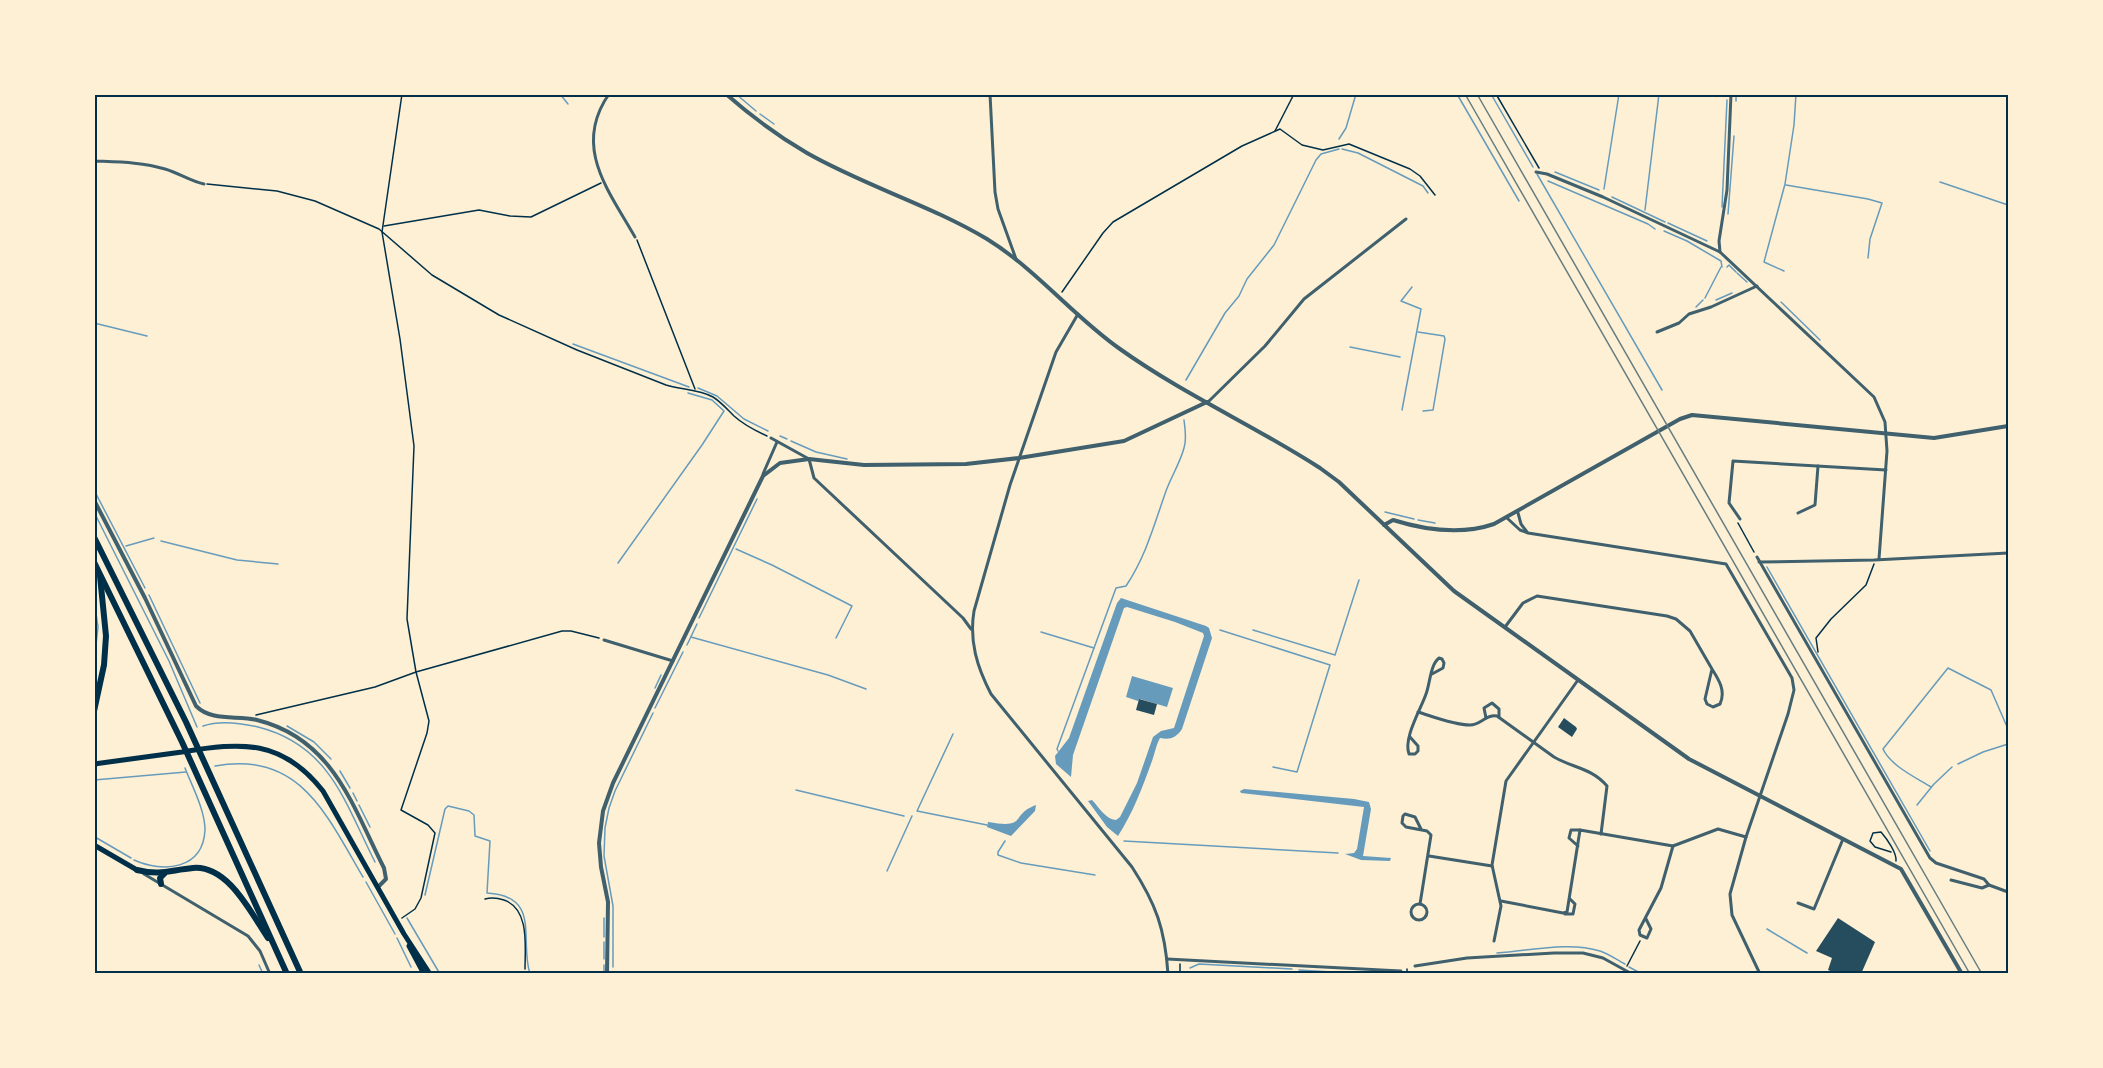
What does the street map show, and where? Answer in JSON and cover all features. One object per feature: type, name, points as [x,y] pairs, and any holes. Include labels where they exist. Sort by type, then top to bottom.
[{"type":"highway","points":[[94,537],[181,712],[301,974]]},
{"type":"highway","points":[[94,562],[183,742],[287,974]]},
{"type":"highway","points":[[94,711],[104,665],[106,636],[100,572]]},
{"type":"highway","points":[[137,870],[164,874],[195,868],[209,870],[220,875],[230,884],[277,952]]},
{"type":"highway","points":[[161,884],[160,878],[164,874]]},
{"type":"highway","points":[[296,961],[307,974]]},
{"type":"main road","points":[[95,764],[234,745],[254,746],[278,753],[300,767],[323,792],[378,887],[424,974]]},
{"type":"main road","points":[[94,845],[137,870]]},
{"type":"main road","points":[[404,934],[430,974]]},
{"type":"street","points":[[609,94],[595,124],[592,136],[593,155],[604,182],[635,237]]},
{"type":"street","points":[[726,94],[749,114],[808,153],[956,222],[987,240],[1016,259],[1104,337],[1142,364],[1320,468],[1339,482],[1454,591],[1689,759],[1894,865],[1905,874],[1962,974]]},
{"type":"street","points":[[990,94],[995,192],[998,208],[1016,259]]},
{"type":"street","points":[[1720,252],[1719,241],[1727,190],[1731,94]]},
{"type":"street","points":[[94,161],[155,166],[204,184]]},
{"type":"street","points":[[1538,171],[1603,197],[1720,252],[1874,397],[1887,434],[1879,559]]},
{"type":"street","points":[[763,476],[780,463],[809,459],[864,465],[966,464],[1124,441],[1208,402],[1265,346],[1304,299],[1406,219]]},
{"type":"street","points":[[1657,332],[1679,323],[1689,314],[1757,286]]},
{"type":"street","points":[[1078,314],[1056,352],[1019,458],[990,554],[971,628],[976,660],[991,694],[1132,867],[1145,887],[1163,931],[1168,974]]},
{"type":"street","points":[[1384,525],[1393,520],[1427,528],[1478,530],[1518,513],[1651,436],[1692,415],[1887,434],[1944,437],[2008,426]]},
{"type":"street","points":[[771,438],[809,459],[814,478],[971,628]]},
{"type":"street","points":[[607,974],[608,902],[599,855],[603,811],[613,783],[763,476],[777,442]]},
{"type":"street","points":[[1740,519],[1729,503],[1733,461],[1886,470]]},
{"type":"street","points":[[1798,513],[1815,505],[1818,466]]},
{"type":"street","points":[[94,500],[145,598],[196,706],[208,715],[247,717],[266,722],[301,738],[323,757],[337,777],[384,868],[386,879],[378,887]]},
{"type":"street","points":[[1518,513],[1521,524],[1528,533]]},
{"type":"street","points":[[1508,518],[1520,530],[1528,533],[1722,562],[1728,566],[1792,678],[1795,686],[1786,720],[1731,888],[1730,906],[1736,926],[1760,974]]},
{"type":"street","points":[[1758,559],[1874,560],[2008,553]]},
{"type":"street","points":[[1758,559],[1930,858],[1936,863],[1984,879],[1989,885],[2008,891]]},
{"type":"street","points":[[1504,628],[1522,603],[1537,596],[1667,616],[1690,631],[1720,681],[1723,691],[1720,704],[1713,707],[1707,704],[1706,699],[1712,669]]},
{"type":"street","points":[[604,640],[673,661]]},
{"type":"street","points":[[1410,737],[1418,746],[1415,754],[1408,752],[1410,737],[1416,716],[1435,661],[1439,658],[1443,660],[1442,669],[1432,674]]},
{"type":"street","points":[[1494,941],[1501,902],[1492,866],[1506,781],[1578,680]]},
{"type":"street","points":[[1486,718],[1484,708],[1492,703],[1498,709],[1499,717]]},
{"type":"street","points":[[1418,712],[1467,725],[1476,724],[1491,715],[1499,717],[1562,761],[1584,768],[1607,786],[1601,834]]},
{"type":"street","points":[[1420,904],[1431,835],[1430,832],[1421,830],[1404,825],[1403,816],[1405,814],[1415,817],[1421,830]]},
{"type":"street","points":[[1578,846],[1569,838],[1571,830],[1673,846],[1718,829],[1746,837]]},
{"type":"street","points":[[1501,902],[1573,914],[1575,904],[1570,899],[1580,831]]},
{"type":"street","points":[[1798,903],[1814,909],[1843,839]]},
{"type":"street","points":[[1646,919],[1650,932],[1647,938],[1642,937],[1639,930],[1664,879],[1673,846]]},
{"type":"street","points":[[1429,856],[1492,866]]},
{"type":"street","points":[[137,870],[248,936],[260,951],[270,974]]},
{"type":"street","points":[[1951,880],[1982,888],[1989,885]]},
{"type":"street","points":[[1420,904],[1426,908],[1426,915],[1422,919],[1417,919],[1412,915],[1412,911],[1414,906],[1420,904]]},
{"type":"street","points":[[1415,966],[1467,958],[1583,953],[1603,958],[1632,974]]},
{"type":"street","points":[[1167,959],[1401,971]]},
{"type":"path","points":[[402,94],[382,232],[414,446],[407,619],[416,672],[429,721],[401,810],[428,825],[435,832],[421,898],[415,909],[402,918]]},
{"type":"path","points":[[1274,132],[1294,94]]},
{"type":"path","points":[[1496,94],[1538,171]]},
{"type":"path","points":[[1059,296],[1091,249],[1113,222],[1242,146],[1280,129],[1302,145],[1323,150],[1349,144],[1410,169],[1420,176],[1435,195]]},
{"type":"path","points":[[384,226],[479,210],[510,216],[531,216],[604,182]]},
{"type":"path","points":[[204,184],[301,196],[382,232],[432,275],[499,315],[568,346],[666,385],[681,390],[696,390],[714,398],[742,422],[771,438]]},
{"type":"path","points":[[635,237],[696,390]]},
{"type":"path","points":[[1740,519],[1737,523],[1758,559]]},
{"type":"path","points":[[1818,652],[1816,638],[1831,619],[1866,585],[1874,560]]},
{"type":"path","points":[[247,717],[375,687],[416,672],[562,631],[572,631],[604,640]]},
{"type":"path","points":[[1891,852],[1872,844],[1870,840],[1873,833],[1881,832],[1884,836],[1896,856],[1894,865]]},
{"type":"path","points":[[485,899],[507,901],[519,912],[524,929],[525,973]]},
{"type":"path","points":[[1625,969],[1642,937]]},
{"type":"path","points":[[1179,960],[1180,974]]},
{"type":"path","points":[[1407,969],[1407,974]]},
{"type":"water","points":[[1121,598],[1206,626],[1212,638],[1182,729],[1172,738],[1160,738],[1157,743],[1137,799],[1118,836],[1107,827],[1088,801],[1092,800],[1102,812],[1112,819],[1116,820],[1120,817],[1137,783],[1153,737],[1161,731],[1174,728],[1204,636],[1203,633],[1175,622],[1124,608],[1073,755],[1071,777],[1056,764],[1055,756],[1069,738],[1117,603]]},
{"type":"water","points":[[1132,676],[1173,688],[1167,707],[1126,697]]},
{"type":"water","points":[[1244,789],[1369,802],[1371,809],[1363,856],[1391,858],[1390,861],[1361,860],[1345,854],[1354,853],[1357,849],[1364,807],[1241,793],[1240,791]]},
{"type":"water","points":[[1036,805],[1035,811],[1011,836],[987,827],[988,822],[1009,824],[1014,822]]},
{"type":"building","points":[[1139,699],[1157,704],[1154,715],[1136,710]]},
{"type":"building","points":[[1564,718],[1577,729],[1572,737],[1558,727]]},
{"type":"building","points":[[1838,918],[1875,942],[1861,974],[1837,974],[1828,970],[1832,958],[1816,951]]},
{"type":"waterway","points":[[560,94],[568,104]]},
{"type":"waterway","points":[[736,94],[756,111]]},
{"type":"waterway","points":[[1339,139],[1346,128],[1356,94]]},
{"type":"waterway","points":[[1457,94],[1519,201]]},
{"type":"waterway","points":[[1491,94],[1533,167]]},
{"type":"waterway","points":[[1604,189],[1619,94]]},
{"type":"waterway","points":[[1645,210],[1659,94]]},
{"type":"waterway","points":[[1736,94],[1736,101]]},
{"type":"waterway","points":[[1784,271],[1764,262],[1785,184],[1796,94]]},
{"type":"waterway","points":[[1722,207],[1727,100]]},
{"type":"waterway","points":[[760,114],[774,124]]},
{"type":"waterway","points":[[1728,214],[1734,136]]},
{"type":"waterway","points":[[1186,380],[1225,313],[1239,296],[1247,279],[1274,245],[1316,160],[1321,154],[1339,149]]},
{"type":"waterway","points":[[1342,149],[1358,153],[1423,186],[1428,193]]},
{"type":"waterway","points":[[1555,172],[1599,190]]},
{"type":"waterway","points":[[1537,174],[1662,390]]},
{"type":"waterway","points":[[1548,181],[1655,229]]},
{"type":"waterway","points":[[1940,182],[2008,205]]},
{"type":"waterway","points":[[1786,185],[1882,203],[1870,239],[1868,258]]},
{"type":"waterway","points":[[1612,197],[1665,222]]},
{"type":"waterway","points":[[1668,223],[1707,241]]},
{"type":"waterway","points":[[1664,231],[1687,241],[1721,261],[1722,267]]},
{"type":"waterway","points":[[1727,267],[1729,265],[1736,272]]},
{"type":"waterway","points":[[1705,298],[1721,267]]},
{"type":"waterway","points":[[1737,273],[1747,282]]},
{"type":"waterway","points":[[1402,410],[1421,309],[1401,301],[1412,287]]},
{"type":"waterway","points":[[1716,300],[1732,293]]},
{"type":"waterway","points":[[1696,307],[1703,300]]},
{"type":"waterway","points":[[1781,302],[1820,340]]},
{"type":"waterway","points":[[94,323],[147,336]]},
{"type":"waterway","points":[[1418,332],[1444,336],[1445,339],[1433,410],[1423,411]]},
{"type":"waterway","points":[[573,344],[689,387]]},
{"type":"waterway","points":[[1350,347],[1400,357]]},
{"type":"waterway","points":[[698,388],[717,396],[744,419],[768,431]]},
{"type":"waterway","points":[[618,563],[724,411],[712,400],[688,393]]},
{"type":"waterway","points":[[1058,751],[1116,588],[1126,586],[1139,563],[1180,459],[1186,434],[1184,420]]},
{"type":"waterway","points":[[780,436],[787,439]]},
{"type":"waterway","points":[[791,441],[816,452],[847,459]]},
{"type":"waterway","points":[[94,490],[145,588]]},
{"type":"waterway","points":[[699,618],[757,499]]},
{"type":"waterway","points":[[94,512],[169,661],[197,727]]},
{"type":"waterway","points":[[1385,512],[1414,519]]},
{"type":"waterway","points":[[1418,520],[1435,523]]},
{"type":"waterway","points":[[126,546],[154,538]]},
{"type":"waterway","points":[[161,541],[237,560],[278,564]]},
{"type":"waterway","points":[[736,549],[852,606],[836,638]]},
{"type":"waterway","points":[[1767,567],[1930,851]]},
{"type":"waterway","points":[[1253,630],[1335,655],[1359,580]]},
{"type":"waterway","points":[[149,595],[200,703]]},
{"type":"waterway","points":[[94,600],[98,627],[94,663]]},
{"type":"waterway","points":[[687,645],[697,624]]},
{"type":"waterway","points":[[1220,630],[1330,665],[1297,772],[1273,767]]},
{"type":"waterway","points":[[1041,632],[1094,648]]},
{"type":"waterway","points":[[691,637],[828,675],[866,689]]},
{"type":"waterway","points":[[655,708],[683,652]]},
{"type":"waterway","points":[[1931,787],[1897,766],[1883,749],[1948,668],[1991,690],[2008,729]]},
{"type":"waterway","points":[[655,688],[661,675]]},
{"type":"waterway","points":[[613,967],[613,906],[604,856],[605,828],[615,791],[653,713]]},
{"type":"waterway","points":[[203,726],[238,723],[258,727],[302,747],[319,762],[332,779],[344,798],[375,862]]},
{"type":"waterway","points":[[287,726],[314,742],[331,759]]},
{"type":"waterway","points":[[953,734],[917,811],[987,825]]},
{"type":"waterway","points":[[1958,764],[1983,752],[2008,744]]},
{"type":"waterway","points":[[215,766],[244,764],[269,768],[290,778],[323,811],[363,877]]},
{"type":"waterway","points":[[1917,805],[1952,767]]},
{"type":"waterway","points":[[134,860],[157,866],[180,865],[197,853],[203,843],[205,830],[203,814],[185,768]]},
{"type":"waterway","points":[[340,771],[350,788]]},
{"type":"waterway","points":[[94,780],[186,772]]},
{"type":"waterway","points":[[796,790],[904,816]]},
{"type":"waterway","points":[[353,793],[357,801]]},
{"type":"waterway","points":[[359,805],[370,827]]},
{"type":"waterway","points":[[425,895],[445,809],[448,806],[469,811],[474,815],[475,836],[490,841],[487,893],[504,896],[515,902],[522,911],[530,974]]},
{"type":"waterway","points":[[887,871],[912,816]]},
{"type":"waterway","points":[[95,837],[131,858]]},
{"type":"waterway","points":[[1005,841],[998,855],[1021,863],[1095,875]]},
{"type":"waterway","points":[[1124,841],[1338,853]]},
{"type":"waterway","points":[[366,882],[395,934]]},
{"type":"waterway","points":[[407,918],[440,974]]},
{"type":"waterway","points":[[604,918],[604,937]]},
{"type":"waterway","points":[[1767,929],[1807,953]]},
{"type":"waterway","points":[[397,938],[411,967]]},
{"type":"waterway","points":[[604,942],[604,959]]},
{"type":"waterway","points":[[1497,953],[1549,948],[1588,948],[1610,955],[1625,964]]},
{"type":"waterway","points":[[1190,968],[1199,964],[1292,969]]},
{"type":"waterway","points":[[259,965],[263,974]]},
{"type":"waterway","points":[[604,965],[604,974]]},
{"type":"waterway","points":[[1629,967],[1642,974]]},
{"type":"waterway","points":[[1299,970],[1364,974]]},
{"type":"railway","points":[[1465,94],[1970,974]]},
{"type":"railway","points":[[1477,94],[1982,974]]}]
